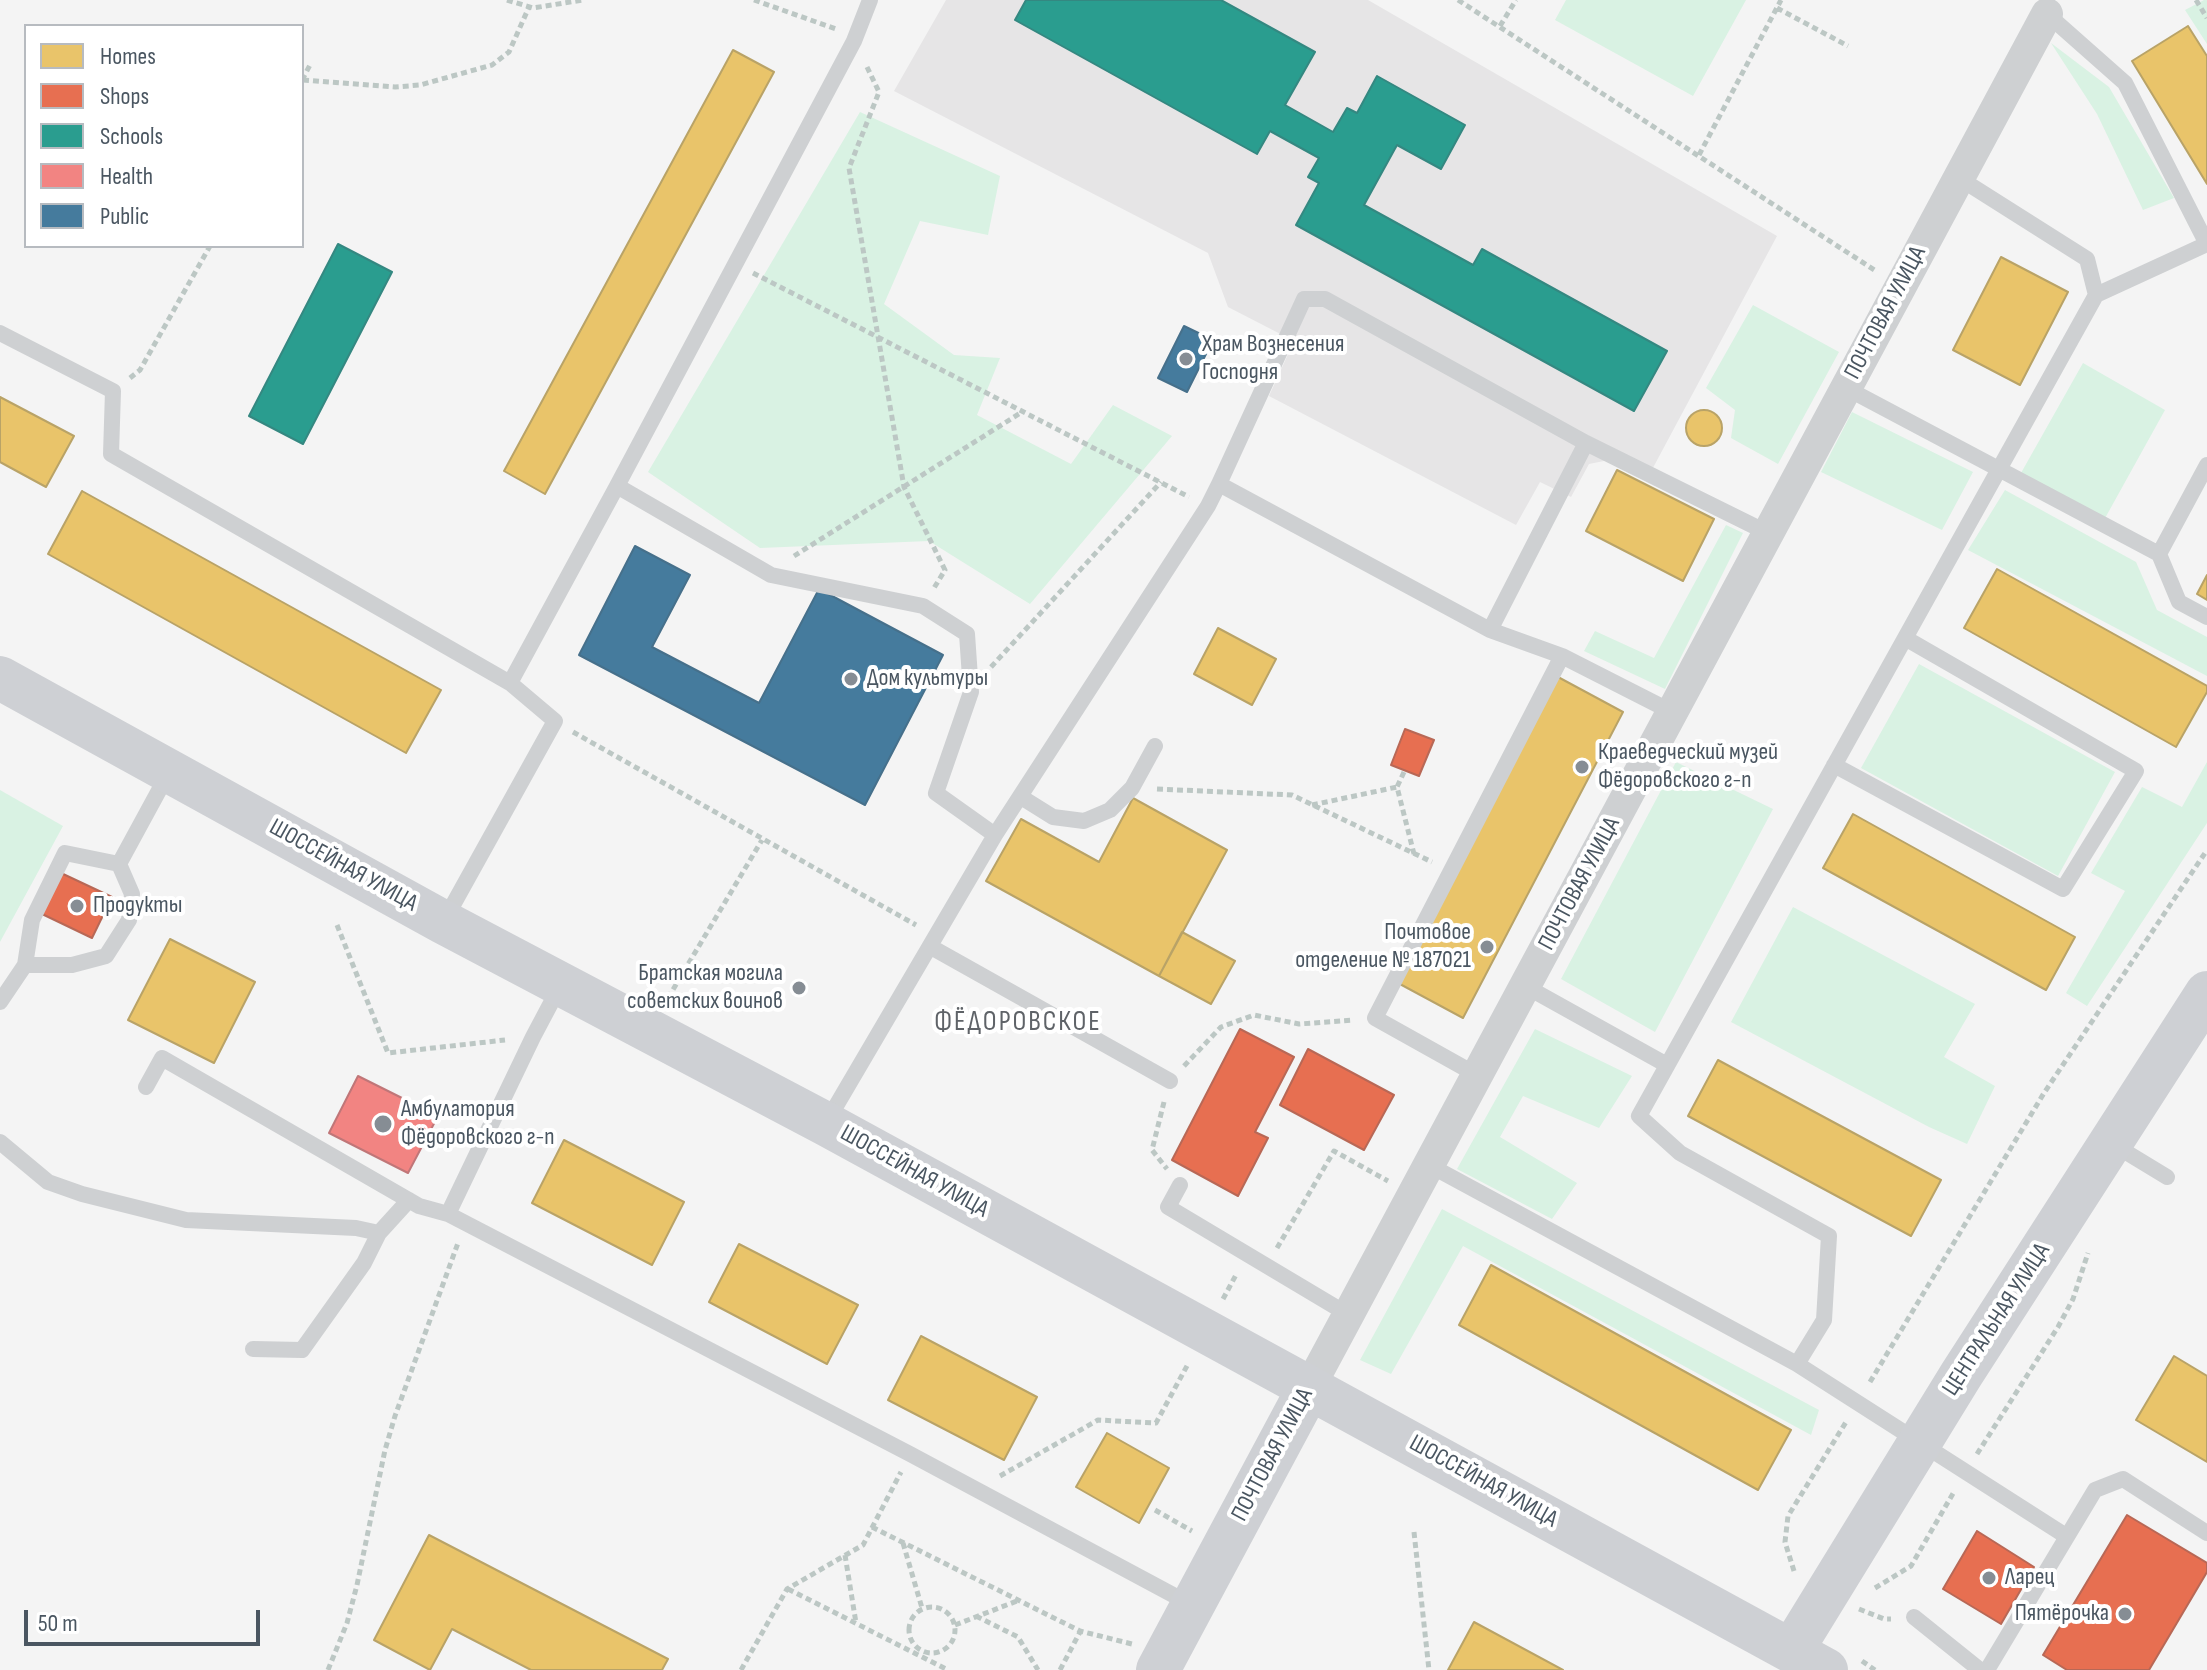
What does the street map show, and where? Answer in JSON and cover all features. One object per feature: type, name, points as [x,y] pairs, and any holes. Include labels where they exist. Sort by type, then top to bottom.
[{"type":"main road","name":"ШОССЕЙНАЯ УЛИЦА","points":[[0,678],[443,922],[826,1124],[1809,1660]]},
{"type":"main road","name":"ЦЕНТРАЛЬНАЯ УЛИЦА","points":[[1809,1660],[1920,1442],[2207,993]]},
{"type":"main road","name":"ПОЧТОВАЯ УЛИЦА","points":[[1151,1659],[1192,1605],[1309,1388]]},
{"type":"street","name":"ПОЧТОВАЯ УЛИЦА","points":[[1309,1388],[2049,7]]},
{"type":"lane","points":[[510,683],[855,38],[870,0]]},
{"type":"lane","points":[[1797,1364],[1824,1320],[1829,1236],[1680,1153],[1639,1116],[2096,295],[2207,244],[2125,83],[2049,7]]},
{"type":"lane","points":[[1959,178],[2087,259],[2096,295]]},
{"type":"lane","points":[[826,1124],[995,835],[1208,506],[1304,299],[1325,299],[1586,443],[1768,533]]},
{"type":"lane","points":[[0,333],[113,391],[111,454],[510,683],[555,721],[443,922]]},
{"type":"lane","points":[[1846,388],[2159,554],[2179,602],[2207,617]]},
{"type":"lane","points":[[1490,630],[1586,443]]},
{"type":"lane","points":[[2159,554],[2207,465]]},
{"type":"lane","points":[[1219,484],[1490,630],[1562,656],[1672,712]]},
{"type":"lane","points":[[617,486],[771,575],[923,606],[967,634],[971,692],[936,793],[995,835]]},
{"type":"lane","points":[[1834,765],[2063,889],[2136,771],[1905,638]]},
{"type":"lane","points":[[1477,1075],[1375,1018],[1562,656]]},
{"type":"lane","points":[[1021,797],[1053,817],[1084,821],[1110,810],[1132,788],[1155,746]]},
{"type":"lane","points":[[119,864],[170,770]]},
{"type":"lane","points":[[0,1002],[25,965],[32,920],[65,853],[119,864]]},
{"type":"lane","points":[[25,965],[72,965],[106,956],[129,920],[132,894],[119,864]]},
{"type":"lane","points":[[934,942],[1170,1081]]},
{"type":"lane","points":[[448,1214],[561,985]]},
{"type":"lane","points":[[1525,986],[1667,1065]]},
{"type":"lane","points":[[146,1087],[162,1058],[409,1200],[448,1214],[910,1454],[1192,1605]]},
{"type":"lane","points":[[0,1142],[48,1182],[82,1194],[186,1220],[356,1228],[379,1233]]},
{"type":"lane","points":[[2109,1142],[2167,1177]]},
{"type":"lane","points":[[1429,1165],[1797,1364],[2066,1536]]},
{"type":"lane","points":[[1180,1185],[1168,1207],[1349,1315]]},
{"type":"lane","points":[[253,1349],[302,1350],[364,1263],[379,1233],[409,1200]]},
{"type":"lane","points":[[1987,1670],[2095,1490],[2123,1479],[2207,1533]]},
{"type":"lane","points":[[1914,1617],[1980,1670]]},
{"type":"path","points":[[507,0],[529,7],[583,0]]},
{"type":"path","points":[[754,0],[855,38],[879,92],[849,168],[904,487],[945,570],[923,606]]},
{"type":"path","points":[[1458,0],[1900,287]]},
{"type":"path","points":[[1500,26],[1516,0]]},
{"type":"path","points":[[1699,155],[1781,0]]},
{"type":"path","points":[[2196,0],[2207,18]]},
{"type":"path","points":[[304,80],[407,86],[492,65],[509,52],[529,7]]},
{"type":"path","points":[[1777,8],[1848,46]]},
{"type":"path","points":[[304,76],[310,65]]},
{"type":"path","points":[[113,391],[140,370],[209,248]]},
{"type":"path","points":[[735,264],[1208,506]]},
{"type":"path","points":[[771,575],[784,562],[1023,412]]},
{"type":"path","points":[[971,692],[1161,482]]},
{"type":"path","points":[[555,721],[934,942]]},
{"type":"path","points":[[1404,772],[1397,787],[1414,854]]},
{"type":"path","points":[[1312,805],[1397,787]]},
{"type":"path","points":[[1132,788],[1292,795],[1451,871]]},
{"type":"path","points":[[650,1030],[762,840]]},
{"type":"path","points":[[1794,1571],[1785,1542],[1788,1516],[2044,1093],[2207,850]]},
{"type":"path","points":[[337,925],[388,1053],[533,1037]]},
{"type":"path","points":[[1180,1185],[1152,1150],[1170,1081],[1221,1027],[1254,1015],[1299,1024],[1375,1018]]},
{"type":"path","points":[[1267,1266],[1334,1151],[1413,1195]]},
{"type":"path","points":[[328,1670],[347,1623],[395,1416],[465,1223]]},
{"type":"path","points":[[977,1490],[1098,1420],[1156,1423]]},
{"type":"path","points":[[741,1670],[787,1589],[863,1545],[910,1454]]},
{"type":"path","points":[[1155,1510],[1204,1537]]},
{"type":"path","points":[[872,1527],[1080,1631],[1151,1659]]},
{"type":"path","points":[[1414,1532],[1429,1670]]},
{"type":"path","points":[[903,1542],[922,1608]]},
{"type":"path","points":[[845,1555],[856,1623]]},
{"type":"path","points":[[787,1589],[919,1652],[948,1670]]},
{"type":"path","points":[[955,1625],[1018,1600]]},
{"type":"path","points":[[1850,1605],[1884,1619],[1914,1617]]},
{"type":"path","points":[[936,1607],[948,1613],[955,1625],[954,1638],[946,1649],[933,1653],[919,1652],[911,1641],[908,1628],[913,1616],[922,1608],[936,1607]]},
{"type":"path","points":[[976,1616],[1018,1637],[1038,1670]]},
{"type":"path","points":[[1060,1670],[1080,1631]]},
{"type":"shaded area","points":[[946,0],[1368,0],[1777,236],[1647,479],[1609,460],[1589,464],[1571,497],[1540,482],[1516,525],[1269,396],[1294,341],[1228,307],[1208,253],[894,91]]},
{"type":"green space","points":[[1566,0],[1746,0],[1693,96],[1555,20]]},
{"type":"green space","points":[[2207,0],[2207,44],[2185,10]]},
{"type":"green space","points":[[2051,43],[2109,87],[2174,198],[2143,210],[2097,114]]},
{"type":"green space","points":[[860,112],[1000,176],[988,235],[920,221],[884,304],[954,355],[1000,358],[977,415],[1071,464],[1113,405],[1172,436],[1030,604],[929,541],[760,548],[648,472]]},
{"type":"green space","points":[[1753,305],[1839,352],[1778,464],[1731,438],[1735,410],[1706,388]]},
{"type":"green space","points":[[2083,363],[2165,410],[2104,520],[2021,473]]},
{"type":"green space","points":[[1852,412],[1973,472],[1942,530],[1821,472]]},
{"type":"green space","points":[[2005,490],[2136,562],[2157,610],[2207,637],[2207,676],[1968,550]]},
{"type":"green space","points":[[1726,525],[1743,533],[1665,689],[1584,651],[1595,631],[1654,658]]},
{"type":"green space","points":[[1919,664],[2115,772],[2058,876],[1861,768]]},
{"type":"green space","points":[[1676,762],[1773,809],[1655,1032],[1561,979]]},
{"type":"green space","points":[[2207,762],[2207,823],[2087,1006],[2066,993],[2125,891],[2091,873],[2142,787],[2182,807]]},
{"type":"green space","points":[[0,790],[63,826],[0,942]]},
{"type":"green space","points":[[1793,907],[1975,1004],[1944,1057],[1995,1086],[1967,1144],[1731,1022]]},
{"type":"green space","points":[[1535,1029],[1632,1076],[1599,1128],[1523,1096],[1500,1137],[1577,1183],[1552,1219],[1457,1169]]},
{"type":"green space","points":[[1442,1209],[1819,1410],[1811,1435],[1463,1246],[1391,1374],[1360,1360]]},
{"type":"building: Homes","points":[[2188,26],[2207,56],[2207,184],[2132,61]]},
{"type":"building: Homes","points":[[733,50],[774,72],[545,494],[504,471]]},
{"type":"building: Homes","points":[[2001,257],[2068,292],[2020,385],[1953,350]]},
{"type":"building: Homes","points":[[0,397],[74,436],[46,487],[0,462]]},
{"type":"building: Homes","points":[[1704,410],[1717,415],[1722,428],[1717,441],[1704,446],[1691,441],[1686,428],[1691,415]]},
{"type":"building: Homes","points":[[1617,470],[1714,519],[1683,581],[1586,531]]},
{"type":"building: Homes","points":[[82,491],[441,690],[406,753],[48,554]]},
{"type":"building: Homes","points":[[1997,569],[2207,686],[2207,692],[2176,747],[1964,628]]},
{"type":"building: Homes","points":[[2207,575],[2207,600],[2197,594]]},
{"type":"building: Homes","points":[[1218,628],[1276,659],[1252,705],[1194,674]]},
{"type":"building: Homes","points":[[1558,677],[1623,712],[1463,1018],[1398,983]]},
{"type":"building: Homes","points":[[1133,798],[1227,850],[1159,976],[986,881],[1021,819],[1099,862]]},
{"type":"building: Homes","points":[[1853,814],[2075,937],[2046,990],[1823,868]]},
{"type":"building: Homes","points":[[1182,932],[1235,961],[1211,1004],[1159,976]]},
{"type":"building: Homes","points":[[170,939],[255,982],[214,1063],[128,1020]]},
{"type":"building: Homes","points":[[1718,1060],[1941,1180],[1911,1236],[1688,1116]]},
{"type":"building: Homes","points":[[564,1140],[684,1202],[652,1265],[532,1203]]},
{"type":"building: Homes","points":[[739,1244],[858,1305],[827,1364],[709,1302]]},
{"type":"building: Homes","points":[[1491,1265],[1791,1430],[1758,1490],[1459,1325]]},
{"type":"building: Homes","points":[[921,1336],[1037,1397],[1004,1460],[888,1400]]},
{"type":"building: Homes","points":[[2174,1356],[2207,1376],[2207,1462],[2136,1420]]},
{"type":"building: Homes","points":[[1107,1433],[1169,1468],[1139,1523],[1076,1487]]},
{"type":"building: Homes","points":[[429,1535],[668,1659],[662,1670],[531,1670],[452,1629],[430,1670],[374,1640]]},
{"type":"building: Homes","points":[[1474,1622],[1563,1670],[1448,1670]]},
{"type":"building: Shops","points":[[1405,729],[1434,740],[1419,776],[1391,765]]},
{"type":"building: Shops","name":"Продукты","points":[[61,873],[112,897],[92,938],[42,914]]},
{"type":"building: Shops","points":[[1240,1029],[1294,1057],[1255,1132],[1268,1138],[1238,1196],[1172,1160]]},
{"type":"building: Shops","points":[[1308,1049],[1394,1095],[1364,1150],[1280,1105]]},
{"type":"building: Shops","name":"Пятёрочка","points":[[2127,1515],[2207,1563],[2207,1572],[2149,1670],[2067,1670],[2043,1655]]},
{"type":"building: Shops","name":"Ларец","points":[[1977,1531],[2034,1567],[2001,1624],[1943,1589]]},
{"type":"building: Schools","points":[[1026,0],[1221,0],[1315,52],[1285,105],[1333,132],[1347,108],[1357,113],[1377,76],[1465,125],[1441,169],[1397,145],[1364,205],[1473,265],[1482,249],[1667,351],[1634,411],[1296,225],[1319,183],[1308,177],[1319,158],[1270,131],[1257,154],[1015,20]]},
{"type":"building: Schools","points":[[338,244],[392,272],[303,444],[249,416]]},
{"type":"building: Health","name":"Амбулатория Фёдоровского г-п","points":[[358,1076],[438,1116],[408,1173],[329,1133]]},
{"type":"building: Public","points":[[1184,326],[1213,340],[1187,392],[1158,378]]},
{"type":"building: Public","name":"Дом культуры","points":[[635,546],[690,575],[652,647],[759,703],[819,589],[943,655],[865,805],[579,655]]},
{"type":"place","name":"Храм Вознесения Господня","points":[[1186,359]]},
{"type":"place","name":"Дом культуры","points":[[851,679]]},
{"type":"place","name":"Краеведческий музей Фёдоровского г-п","points":[[1582,767]]},
{"type":"place","name":"Продукты","points":[[77,906]]},
{"type":"place","name":"Почтовое отделение № 187021","points":[[1487,947]]},
{"type":"place","name":"Братская могила советских воинов","points":[[799,988]]},
{"type":"place","name":"Амбулатория Фёдоровского г-п","points":[[383,1124]]},
{"type":"place","name":"Ларец","points":[[1989,1578]]},
{"type":"place","name":"Пятёрочка","points":[[2125,1614]]},
{"type":"district","name":"ФЁДОРОВСКОЕ","points":[[1018,1023]]}]
